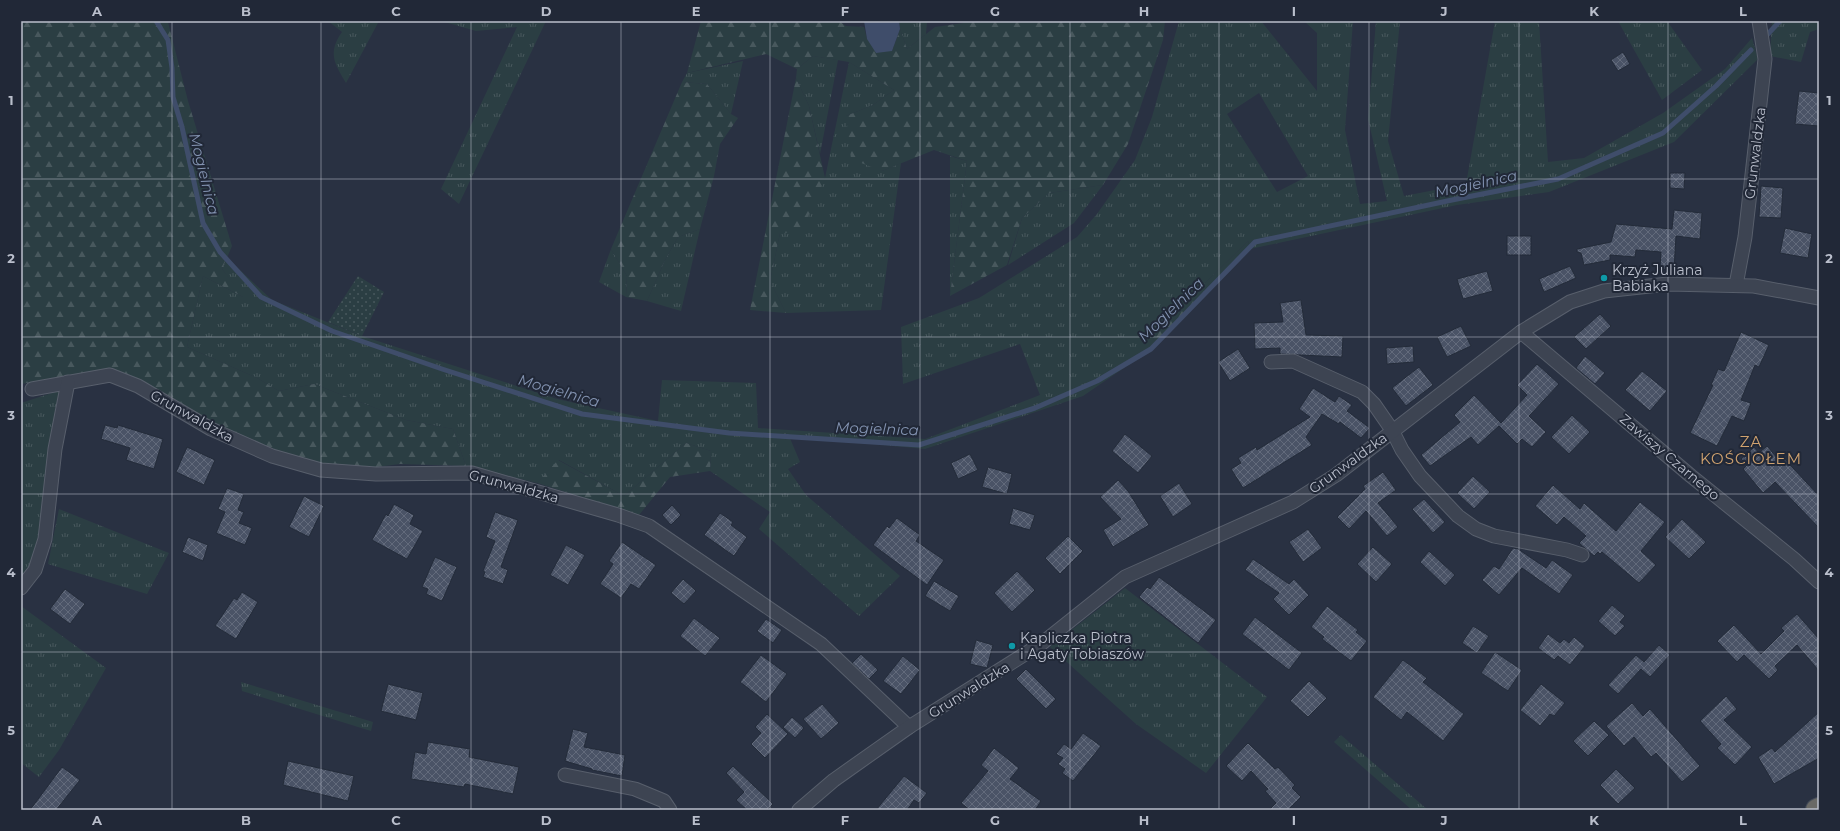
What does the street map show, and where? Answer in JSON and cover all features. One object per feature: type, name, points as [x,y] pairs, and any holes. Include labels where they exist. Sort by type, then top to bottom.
[{"type":"street","name":"Grunwaldzka","points":[[1736,285],[1745,237],[1765,59],[1759,21]]},
{"type":"street","name":"Grunwaldzka","points":[[799,810],[834,780],[909,727],[1041,644],[1124,577],[1293,502],[1336,475],[1392,430],[1521,332],[1570,302],[1604,291],[1668,284],[1754,286],[1819,298]]},
{"type":"street","name":"Zawiszy Czarnego","points":[[1521,332],[1691,476],[1794,558],[1819,582]]},
{"type":"street","points":[[1271,362],[1293,361],[1362,392],[1374,404],[1392,430],[1402,450],[1420,476],[1458,516],[1476,529],[1494,536],[1567,550],[1582,555]]},
{"type":"street","name":"Grunwaldzka","points":[[32,389],[110,375],[138,386],[211,429],[272,456],[321,470],[376,474],[472,473],[618,515],[649,526],[821,644],[909,727]]},
{"type":"street","points":[[21,588],[35,570],[45,539],[55,449],[68,382]]},
{"type":"street","points":[[565,774],[635,789],[664,801],[670,810]]},
{"type":"green space","points":[[21,21],[168,22],[188,101],[232,246],[222,269],[245,298],[203,276],[187,347],[257,378],[279,391],[314,384],[406,420],[453,429],[466,466],[400,464],[361,469],[318,463],[278,451],[212,423],[107,370],[21,384]]},
{"type":"green space","points":[[328,21],[379,21],[346,83],[334,58],[337,39],[342,32]]},
{"type":"green space","points":[[441,21],[546,21],[459,204],[441,189],[517,27],[476,31]]},
{"type":"green space","points":[[701,21],[839,21],[846,26],[864,27],[867,39],[892,51],[900,29],[907,49],[935,27],[963,23],[964,21],[1165,21],[1163,40],[1128,144],[1103,185],[1049,193],[1022,218],[1007,265],[950,296],[967,161],[934,150],[882,171],[851,159],[846,116],[873,105],[894,90],[849,62],[813,56],[797,69],[766,54],[687,73]]},
{"type":"green space","points":[[899,21],[927,21],[926,34],[907,49],[900,29]]},
{"type":"green space","points":[[1179,21],[1261,21],[1317,91],[1317,33],[1304,21],[1353,21],[1345,130],[1360,204],[1387,201],[1368,119],[1376,21],[1400,21],[1388,141],[1404,196],[1466,184],[1495,21],[1539,21],[1548,162],[1584,158],[1663,113],[1725,69],[1752,38],[1758,59],[1674,142],[1549,192],[1457,205],[1250,249],[1248,241],[1152,335],[1156,346],[1083,396],[925,449],[789,436],[800,462],[788,469],[806,495],[900,576],[859,616],[759,529],[770,512],[710,471],[711,451],[686,443],[624,496],[559,460],[537,483],[466,466],[453,429],[406,420],[314,384],[279,391],[257,378],[187,347],[203,276],[243,297],[222,269],[227,258],[272,300],[362,336],[557,399],[658,421],[662,380],[756,383],[758,428],[925,439],[1040,395],[1020,344],[903,384],[901,327],[979,298],[1077,237],[1097,214],[1135,160],[1152,117]],"holes":[[[1259,93],[1308,176],[1277,192],[1227,114]]]},
{"type":"green space","points":[[1618,21],[1667,21],[1702,70],[1662,100]]},
{"type":"green space","points":[[1772,21],[1819,21],[1819,29],[1810,32],[1801,62],[1770,56]]},
{"type":"green space","points":[[813,56],[838,60],[820,154],[809,106],[796,78],[797,69]]},
{"type":"green space","points":[[743,61],[731,114],[707,84],[682,82],[687,73]]},
{"type":"green space","points":[[849,62],[894,90],[873,105],[846,116],[882,171],[901,163],[881,310],[786,313],[770,281],[780,233],[825,178]]},
{"type":"green space","points":[[796,78],[809,106],[825,178],[801,232],[780,233],[770,281],[786,313],[750,310]]},
{"type":"green space","points":[[682,82],[707,84],[731,114],[738,118],[720,144],[714,176],[700,229],[678,237],[665,260],[647,301],[626,297],[627,276],[611,249]]},
{"type":"green space","points":[[950,156],[967,161],[950,296]]},
{"type":"green space","points":[[1103,185],[1074,223],[1008,265],[1022,218],[1049,193]]},
{"type":"green space","points":[[700,229],[681,311],[647,301],[665,260],[678,237]]},
{"type":"green space","points":[[1248,241],[1250,249],[1156,346],[1152,335]]},
{"type":"green space","points":[[611,249],[627,276],[626,297],[599,282]]},
{"type":"green space","points":[[358,276],[384,292],[362,336],[328,322]]},
{"type":"green space","points":[[61,390],[38,550],[30,568],[21,580],[21,403]]},
{"type":"green space","points":[[686,443],[711,451],[710,471],[670,477],[639,515],[537,483],[558,460],[624,496]]},
{"type":"green space","points":[[59,509],[169,553],[147,594],[48,564]]},
{"type":"green space","points":[[1125,588],[1267,697],[1206,773],[1136,724],[1050,647]]},
{"type":"green space","points":[[21,606],[106,668],[59,750],[39,777],[21,763]]},
{"type":"green space","points":[[241,682],[373,722],[371,731],[242,691]]},
{"type":"green space","points":[[1341,735],[1428,810],[1412,810],[1334,742]]},
{"type":"water","points":[[864,21],[899,21],[900,29],[892,51],[876,53],[867,39]]},
{"type":"building","points":[[1623,52],[1630,64],[1618,71],[1611,60]]},
{"type":"building","points":[[1799,91],[1819,93],[1819,126],[1795,124]]},
{"type":"building","points":[[1670,173],[1685,173],[1684,189],[1670,188]]},
{"type":"building","points":[[1761,186],[1783,188],[1781,218],[1759,217]]},
{"type":"building","points":[[1674,210],[1702,213],[1700,239],[1676,236],[1674,270],[1660,269],[1661,252],[1636,250],[1635,257],[1610,255],[1610,260],[1584,265],[1581,253],[1577,252],[1577,249],[1611,242],[1616,224],[1672,229]]},
{"type":"building","points":[[1785,228],[1812,234],[1808,258],[1780,253]]},
{"type":"building","points":[[1507,236],[1531,236],[1531,255],[1507,255]]},
{"type":"building","points":[[1570,266],[1576,278],[1544,292],[1539,279]]},
{"type":"building","points":[[1487,271],[1493,291],[1463,299],[1457,279]]},
{"type":"building","points":[[1301,300],[1306,335],[1343,336],[1342,357],[1280,354],[1280,348],[1255,349],[1254,323],[1283,322],[1280,303]]},
{"type":"building","points":[[1600,314],[1611,326],[1586,349],[1574,337]]},
{"type":"building","points":[[1461,326],[1471,346],[1447,357],[1437,337]]},
{"type":"building","points":[[1741,332],[1769,345],[1759,367],[1755,365],[1741,400],[1751,403],[1744,421],[1732,416],[1717,446],[1690,433],[1713,385],[1711,385],[1718,369],[1724,371]]},
{"type":"building","points":[[1413,346],[1414,362],[1387,364],[1386,348]]},
{"type":"building","points":[[1238,349],[1250,368],[1230,381],[1218,362]]},
{"type":"building","points":[[1585,356],[1605,373],[1595,384],[1576,368]]},
{"type":"building","points":[[1537,364],[1559,384],[1529,416],[1546,432],[1532,447],[1522,439],[1517,444],[1499,426],[1478,445],[1471,437],[1430,466],[1421,455],[1460,422],[1454,415],[1474,395],[1501,423],[1527,395],[1517,385]]},
{"type":"building","points":[[1419,367],[1433,385],[1406,406],[1392,388]]},
{"type":"building","points":[[1642,371],[1667,391],[1650,411],[1625,390]]},
{"type":"building","points":[[1313,388],[1335,402],[1339,396],[1352,405],[1347,411],[1370,428],[1361,438],[1340,422],[1339,424],[1322,414],[1306,437],[1312,445],[1243,488],[1231,469],[1241,463],[1238,458],[1256,447],[1257,450],[1310,417],[1299,409]]},
{"type":"building","points":[[1572,415],[1590,432],[1569,454],[1551,437]]},
{"type":"building","points":[[105,425],[117,428],[118,425],[163,439],[154,469],[126,460],[130,448],[101,439]]},
{"type":"building","points":[[1125,434],[1152,456],[1138,473],[1112,451]]},
{"type":"building","points":[[1767,446],[1778,459],[1781,455],[1819,496],[1819,528],[1775,482],[1763,493],[1743,469],[1747,465],[1741,459],[1754,447],[1759,453]]},
{"type":"building","points":[[187,447],[215,460],[204,485],[176,472]]},
{"type":"building","points":[[970,454],[978,470],[958,479],[951,463]]},
{"type":"building","points":[[988,467],[1012,474],[1007,494],[982,487]]},
{"type":"building","points":[[1383,472],[1396,490],[1378,503],[1398,527],[1387,536],[1366,511],[1349,529],[1337,517],[1365,489],[1363,486]]},
{"type":"building","points":[[1473,476],[1490,492],[1474,509],[1457,493]]},
{"type":"building","points":[[1118,480],[1128,491],[1149,525],[1113,547],[1103,530],[1121,519],[1100,497]]},
{"type":"building","points":[[1179,483],[1192,504],[1173,517],[1160,496]]},
{"type":"building","points":[[1553,485],[1580,509],[1584,503],[1616,531],[1640,502],[1665,522],[1641,551],[1656,565],[1639,583],[1602,552],[1600,554],[1598,552],[1594,556],[1579,543],[1586,536],[1564,517],[1557,525],[1535,506]]},
{"type":"building","points":[[227,488],[244,494],[238,510],[244,512],[239,523],[252,528],[245,545],[216,533],[225,512],[218,509]]},
{"type":"building","points":[[304,496],[324,506],[309,537],[289,527]]},
{"type":"building","points":[[1424,499],[1445,522],[1433,533],[1412,509]]},
{"type":"building","points":[[394,504],[414,515],[410,524],[423,531],[407,559],[372,540],[386,514],[388,516]]},
{"type":"building","points":[[672,505],[681,515],[671,525],[662,515]]},
{"type":"building","points":[[1013,508],[1035,515],[1030,530],[1009,524]]},
{"type":"building","points":[[495,512],[518,520],[501,567],[508,570],[503,584],[483,577],[485,572],[483,571],[495,541],[486,537]]},
{"type":"building","points":[[720,513],[733,522],[731,525],[747,537],[734,556],[704,535]]},
{"type":"building","points":[[897,518],[920,535],[916,541],[944,560],[927,585],[873,545],[887,526],[889,528]]},
{"type":"building","points":[[1682,519],[1706,542],[1689,559],[1665,537]]},
{"type":"building","points":[[1308,529],[1322,548],[1303,562],[1289,542]]},
{"type":"building","points":[[1068,536],[1083,551],[1060,574],[1045,558]]},
{"type":"building","points":[[188,537],[208,545],[203,561],[182,552]]},
{"type":"building","points":[[622,542],[656,565],[639,589],[631,584],[621,598],[600,584],[613,564],[609,561]]},
{"type":"building","points":[[566,545],[585,555],[568,585],[550,575]]},
{"type":"building","points":[[1373,547],[1392,564],[1376,582],[1357,564]]},
{"type":"building","points":[[1513,548],[1518,549],[1546,568],[1552,560],[1573,575],[1559,594],[1522,568],[1499,595],[1482,580],[1494,566],[1499,569]]},
{"type":"building","points":[[1429,551],[1455,575],[1445,586],[1420,562]]},
{"type":"building","points":[[435,557],[457,567],[442,601],[426,594],[428,589],[422,587]]},
{"type":"building","points":[[1253,559],[1289,584],[1294,579],[1309,595],[1289,615],[1273,599],[1279,593],[1245,570]]},
{"type":"building","points":[[1017,571],[1035,590],[1012,612],[994,593]]},
{"type":"building","points":[[1159,577],[1216,620],[1198,643],[1139,597],[1147,587],[1150,589]]},
{"type":"building","points":[[683,579],[696,591],[684,604],[671,593]]},
{"type":"building","points":[[934,581],[959,596],[950,611],[925,596]]},
{"type":"building","points":[[65,589],[85,604],[70,624],[50,609]]},
{"type":"building","points":[[242,592],[258,602],[236,639],[215,626],[234,598],[237,600]]},
{"type":"building","points":[[1612,605],[1625,616],[1620,622],[1625,626],[1615,636],[1598,621]]},
{"type":"building","points":[[1327,606],[1358,630],[1356,632],[1367,641],[1351,661],[1322,639],[1324,637],[1311,627]]},
{"type":"building","points":[[1797,614],[1819,639],[1819,671],[1797,645],[1775,666],[1778,670],[1769,679],[1744,655],[1737,662],[1717,641],[1734,625],[1761,654],[1784,631],[1781,628]]},
{"type":"building","points":[[1255,617],[1302,653],[1289,670],[1242,634]]},
{"type":"building","points":[[694,618],[720,638],[705,656],[680,636]]},
{"type":"building","points":[[766,619],[782,630],[773,643],[757,631]]},
{"type":"building","points":[[1473,626],[1489,636],[1477,653],[1462,643]]},
{"type":"building","points":[[1548,634],[1560,643],[1564,639],[1569,643],[1574,637],[1585,646],[1570,665],[1558,656],[1554,660],[1538,648]]},
{"type":"building","points":[[976,640],[993,645],[987,668],[970,664]]},
{"type":"building","points":[[1659,645],[1670,655],[1650,677],[1641,669],[1618,694],[1608,685],[1636,655],[1644,662]]},
{"type":"building","points":[[1495,652],[1522,670],[1508,691],[1481,673]]},
{"type":"building","points":[[861,654],[878,670],[869,679],[852,663]]},
{"type":"building","points":[[761,655],[787,674],[766,702],[740,682]]},
{"type":"building","points":[[903,656],[920,670],[901,694],[883,681]]},
{"type":"building","points":[[1403,660],[1427,678],[1423,682],[1464,714],[1443,741],[1407,712],[1401,720],[1373,697]]},
{"type":"building","points":[[1026,669],[1056,699],[1046,709],[1016,679]]},
{"type":"building","points":[[1309,681],[1327,698],[1308,717],[1290,701]]},
{"type":"building","points":[[388,684],[423,693],[416,720],[381,711]]},
{"type":"building","points":[[1541,684],[1565,703],[1554,716],[1550,714],[1540,726],[1520,710]]},
{"type":"building","points":[[1726,696],[1737,709],[1724,720],[1752,747],[1735,765],[1717,748],[1721,744],[1700,721]]},
{"type":"building","points":[[1632,703],[1643,716],[1650,709],[1700,766],[1682,782],[1656,753],[1651,757],[1634,737],[1624,746],[1606,726]]},
{"type":"building","points":[[822,704],[839,723],[821,739],[803,719]]},
{"type":"building","points":[[1819,712],[1819,758],[1774,784],[1758,757],[1772,748],[1775,752]]},
{"type":"building","points":[[767,714],[788,734],[765,758],[751,744],[761,733],[755,727]]},
{"type":"building","points":[[792,717],[804,728],[795,738],[783,727]]},
{"type":"building","points":[[1594,721],[1609,735],[1588,756],[1573,741]]},
{"type":"building","points":[[573,729],[588,733],[584,747],[625,755],[622,776],[592,770],[565,761]]},
{"type":"building","points":[[1083,733],[1101,746],[1073,781],[1062,773],[1065,769],[1058,764],[1063,758],[1056,754],[1064,744],[1071,749]]},
{"type":"building","points":[[428,742],[470,749],[469,757],[519,767],[513,794],[465,784],[464,787],[411,779],[415,752],[426,754]]},
{"type":"building","points":[[1248,743],[1275,769],[1278,767],[1295,785],[1292,788],[1301,797],[1288,810],[1269,810],[1276,803],[1265,791],[1268,789],[1251,771],[1242,781],[1226,766]]},
{"type":"building","points":[[994,748],[1019,768],[1010,779],[1041,801],[1035,810],[970,810],[961,803],[988,771],[981,765]]},
{"type":"building","points":[[288,761],[354,776],[348,801],[283,785]]},
{"type":"building","points":[[733,766],[773,804],[767,810],[747,810],[736,800],[744,792],[726,773]]},
{"type":"building","points":[[62,767],[80,780],[56,810],[30,810]]},
{"type":"building","points":[[1616,769],[1635,788],[1618,804],[1600,785]]},
{"type":"building","points":[[904,776],[927,793],[919,803],[914,800],[907,810],[876,810]]},
{"type":"waterway","name":"Mogielnica","points":[[156,21],[168,40],[172,68],[173,97],[182,127],[203,223],[220,252],[261,297],[332,331],[442,369],[582,414],[729,433],[919,445],[1035,408],[1097,381],[1151,349],[1255,242],[1558,179],[1663,133],[1716,86],[1751,50]]},
{"type":"waterway","name":"Mogielnica","points":[[1767,35],[1780,21]]},
{"type":"place","name":"Krzyż Juliana Babiaka","points":[[1604,278]]},
{"type":"place","name":"Kapliczka Piotra i Agaty Tobiaszów","points":[[1012,646]]},
{"type":"district","name":"ZA KOŚCIOŁEM","points":[[1751,450]]}]
